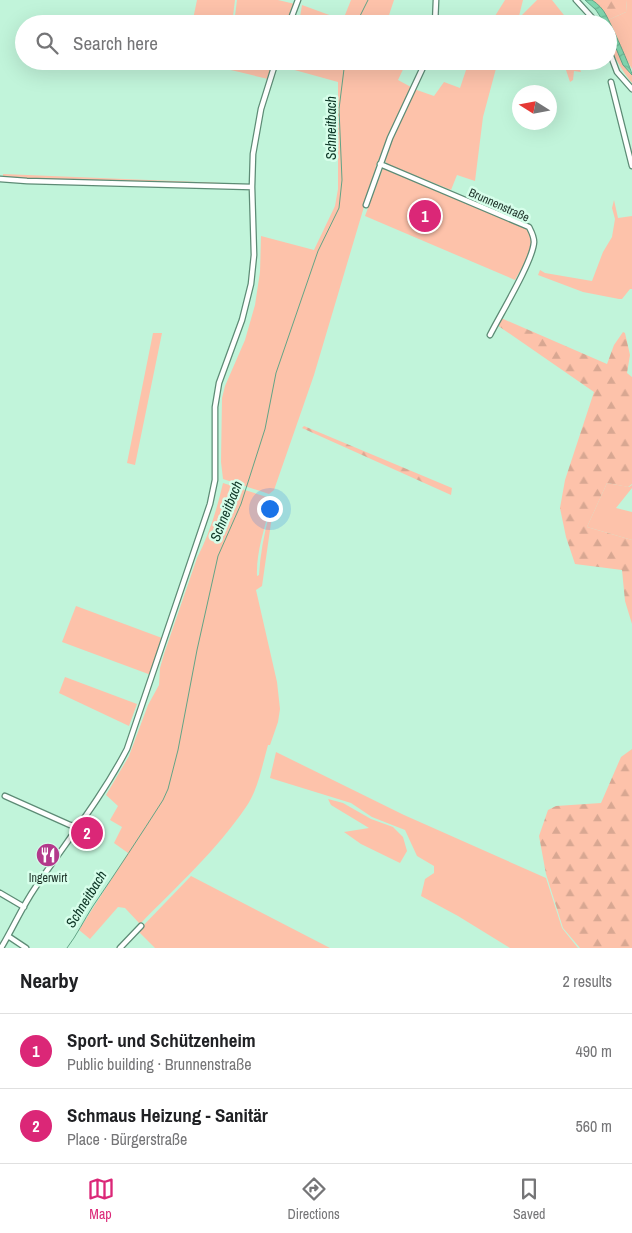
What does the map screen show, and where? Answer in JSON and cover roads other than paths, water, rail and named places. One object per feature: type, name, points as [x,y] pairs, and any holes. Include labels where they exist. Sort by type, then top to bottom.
[{"type":"street","points":[[292,15],[298,0]]},
{"type":"street","points":[[435,15],[436,0]]},
{"type":"street","points":[[576,0],[590,15]]},
{"type":"street","points":[[1,948],[24,907],[79,827],[121,761],[133,734],[210,504],[215,480],[214,424],[219,383],[247,303],[254,266],[253,154],[258,125],[273,70]]},
{"type":"street","points":[[366,205],[390,138],[422,70]]},
{"type":"street","points":[[617,70],[632,89]]},
{"type":"street","points":[[611,82],[632,166]]},
{"type":"street","points":[[626,146],[632,145]]},
{"type":"street","name":"Brunnenstraße","points":[[380,164],[529,227],[534,241],[526,264],[490,335]]},
{"type":"street","points":[[0,179],[252,187]]},
{"type":"street","points":[[5,796],[79,827]]},
{"type":"street","points":[[0,893],[24,907]]},
{"type":"street","points":[[120,948],[141,926]]},
{"type":"street","points":[[8,936],[26,948]]},
{"type":"water","points":[[585,0],[592,0],[606,15],[599,15]]},
{"type":"water","points":[[617,39],[632,75],[623,65],[617,51]]},
{"type":"waterway","name":"Schneitbach","points":[[360,15],[368,0]]},
{"type":"waterway","name":"Schneitbach","points":[[67,948],[163,800],[168,789],[178,750],[197,650],[218,556],[241,504],[265,429],[276,373],[318,251],[339,208],[342,180],[339,109],[344,70]]},
{"type":"place","name":"Sport- und Schützenheim","points":[[425,216]]},
{"type":"place","name":"Schmaus Heizung - Sanitär","points":[[87,833]]},
{"type":"place","name":"Ingerwirt","points":[[48,855]]}]
